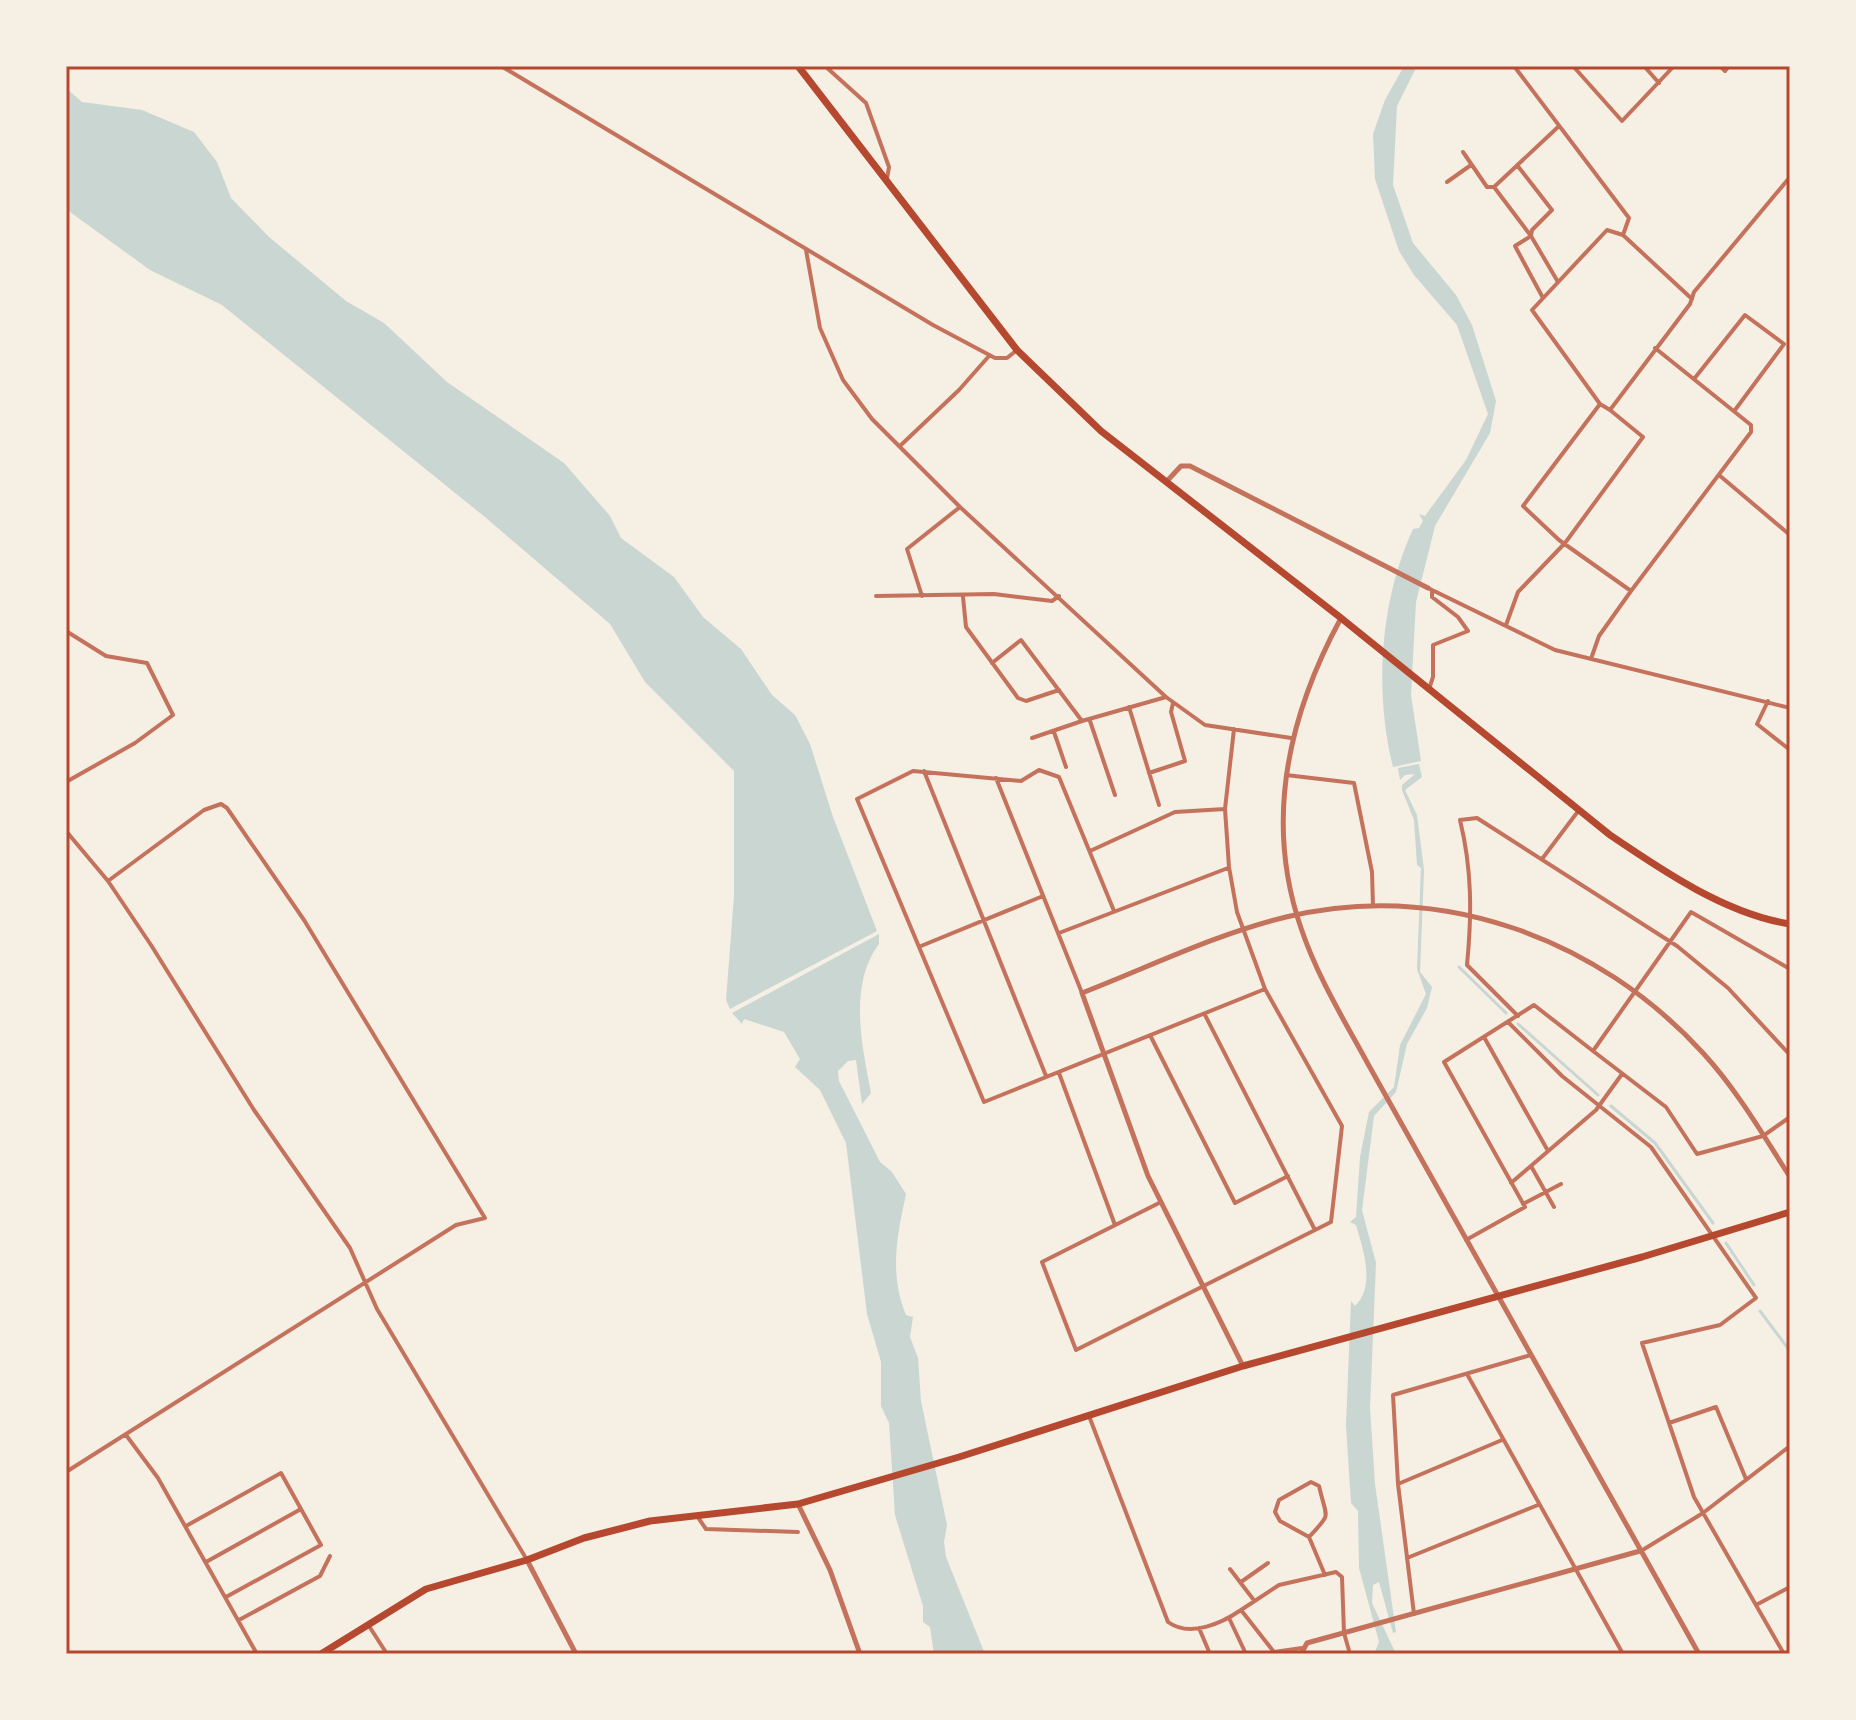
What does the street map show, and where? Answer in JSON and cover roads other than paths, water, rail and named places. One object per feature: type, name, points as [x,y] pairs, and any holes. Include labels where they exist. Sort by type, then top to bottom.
[{"type":"highway","points":[[798,66],[1017,350],[1101,431],[1341,618],[1579,810],[1652,863],[1748,912],[1790,924]]},
{"type":"highway","points":[[321,1654],[426,1589],[527,1560],[611,1530],[798,1504],[1243,1366],[1392,1327],[1790,1212]]},
{"type":"street","points":[[501,66],[806,250],[990,355],[1001,360],[1017,350]]},
{"type":"street","points":[[825,66],[866,103],[889,167],[886,181]]},
{"type":"street","points":[[1514,66],[1629,218],[1623,235]]},
{"type":"street","points":[[1573,66],[1622,121],[1674,66]]},
{"type":"street","points":[[1644,66],[1659,83]]},
{"type":"street","points":[[1720,66],[1725,71],[1729,66]]},
{"type":"street","points":[[1463,152],[1487,187],[1494,187],[1558,127]]},
{"type":"street","points":[[1447,182],[1471,165]]},
{"type":"street","points":[[1517,165],[1552,210],[1532,230],[1531,236],[1515,246],[1543,298]]},
{"type":"street","points":[[1610,410],[1692,299],[1790,177]]},
{"type":"street","points":[[1494,187],[1531,236],[1558,282]]},
{"type":"street","points":[[1506,625],[1518,592],[1565,543],[1643,437],[1600,404],[1532,310],[1607,230],[1623,235],[1692,299]]},
{"type":"street","points":[[806,250],[820,328],[843,380],[872,419],[960,507],[1166,697],[1205,725],[1291,738]]},
{"type":"street","points":[[1694,379],[1745,315],[1784,344],[1734,410]]},
{"type":"street","points":[[1592,656],[1599,636],[1751,432],[1751,425],[1734,410],[1655,348]]},
{"type":"street","points":[[901,445],[959,390],[990,355]]},
{"type":"street","points":[[1600,404],[1523,506],[1565,543],[1631,591]]},
{"type":"street","points":[[1167,481],[1181,466],[1190,466],[1392,571],[1555,650],[1592,656],[1790,708]]},
{"type":"street","points":[[1719,475],[1790,535]]},
{"type":"street","points":[[922,596],[907,549],[960,507]]},
{"type":"street","points":[[1428,688],[1433,677],[1433,645],[1468,631],[1458,617],[1432,597],[1430,589]]},
{"type":"street","points":[[876,596],[994,594],[1052,601],[1059,596]]},
{"type":"street","points":[[963,596],[966,627],[1018,698],[1026,701],[1059,690]]},
{"type":"street","points":[[1341,618],[1315,666],[1291,738],[1286,775],[1285,847],[1297,915],[1323,981],[1368,1064],[1699,1654]]},
{"type":"street","points":[[66,631],[106,656],[147,663],[173,715],[135,743],[66,782]]},
{"type":"street","points":[[992,663],[1021,640],[1082,721]]},
{"type":"street","points":[[1032,738],[1166,697]]},
{"type":"street","points":[[1768,701],[1757,724],[1790,750]]},
{"type":"street","points":[[1149,773],[1185,761],[1171,712],[1173,702]]},
{"type":"street","points":[[1129,707],[1159,805]]},
{"type":"street","points":[[1090,720],[1115,795]]},
{"type":"street","points":[[1161,1202],[1042,1262],[1076,1350],[1331,1222],[1342,1126],[1265,989],[1243,930],[1229,867],[1225,809],[1234,729]]},
{"type":"street","points":[[1054,732],[1066,767]]},
{"type":"street","points":[[1114,911],[1059,777],[1039,770],[1021,781],[913,771],[857,799],[984,1102],[1265,989]]},
{"type":"street","points":[[924,771],[1046,1076]]},
{"type":"street","points":[[1286,775],[1354,783],[1372,872],[1373,906]]},
{"type":"street","points":[[996,778],[1082,993],[1148,1176],[1243,1366]]},
{"type":"street","points":[[66,1472],[456,1225],[485,1218],[304,920],[221,804],[204,810],[108,881]]},
{"type":"street","points":[[1090,851],[1175,812],[1225,809]]},
{"type":"street","points":[[1542,859],[1579,810]]},
{"type":"street","points":[[1518,1016],[1467,965],[1470,862],[1460,820],[1477,818],[1670,941],[1728,988],[1790,1055]]},
{"type":"street","points":[[66,831],[108,881],[254,1110],[350,1248],[377,1309],[527,1560],[576,1654]]},
{"type":"street","points":[[1059,933],[1229,867]]},
{"type":"street","points":[[921,946],[1043,896]]},
{"type":"street","points":[[1082,993],[1243,930],[1297,915],[1373,906],[1468,915],[1531,933],[1584,957],[1635,989],[1705,1055],[1790,1177]]},
{"type":"street","points":[[1593,1051],[1691,912],[1790,969]]},
{"type":"street","points":[[1466,1240],[1525,1207],[1444,1062],[1534,1005],[1666,1107],[1697,1154],[1763,1136],[1790,1117]]},
{"type":"street","points":[[1205,1015],[1315,1230]]},
{"type":"street","points":[[1508,1022],[1562,1076],[1651,1147],[1756,1298],[1720,1325],[1642,1343],[1694,1497],[1784,1654]]},
{"type":"street","points":[[1150,1036],[1235,1203],[1288,1176]]},
{"type":"street","points":[[1484,1037],[1548,1151]]},
{"type":"street","points":[[1059,1072],[1115,1225]]},
{"type":"street","points":[[1511,1183],[1601,1105],[1622,1074]]},
{"type":"street","points":[[1531,1166],[1554,1207]]},
{"type":"street","points":[[1523,1204],[1561,1184]]},
{"type":"street","points":[[1414,1614],[1398,1484],[1393,1395],[1531,1355]]},
{"type":"street","points":[[1467,1374],[1623,1654]]},
{"type":"street","points":[[1669,1423],[1716,1407],[1746,1479]]},
{"type":"street","points":[[1086,1416],[1168,1622],[1177,1627],[1199,1628],[1229,1618],[1253,1599],[1279,1585],[1336,1572],[1342,1577],[1344,1633],[1350,1654]]},
{"type":"street","points":[[126,1435],[157,1476],[257,1654]]},
{"type":"street","points":[[1398,1484],[1502,1440]]},
{"type":"street","points":[[1241,1610],[1274,1652],[1302,1651],[1361,1628],[1576,1571],[1641,1551],[1703,1513],[1790,1446]]},
{"type":"street","points":[[186,1526],[281,1473],[321,1545],[226,1597]]},
{"type":"street","points":[[1309,1537],[1325,1525],[1326,1518],[1319,1486],[1311,1482],[1279,1500],[1275,1512],[1280,1521],[1309,1537],[1325,1575]]},
{"type":"street","points":[[798,1504],[830,1570],[860,1654]]},
{"type":"street","points":[[1407,1558],[1539,1504]]},
{"type":"street","points":[[206,1562],[301,1509]]},
{"type":"street","points":[[697,1516],[706,1529],[798,1532]]},
{"type":"street","points":[[239,1620],[320,1576],[330,1556]]},
{"type":"street","points":[[1241,1582],[1268,1563]]},
{"type":"street","points":[[1230,1569],[1253,1599]]},
{"type":"street","points":[[1756,1605],[1790,1587]]},
{"type":"street","points":[[1229,1618],[1246,1654]]},
{"type":"street","points":[[368,1624],[387,1654]]},
{"type":"street","points":[[1199,1628],[1210,1654]]},
{"type":"waterway","points":[[1459,967],[1506,1013]]},
{"type":"waterway","points":[[1518,1024],[1598,1095]]},
{"type":"waterway","points":[[1611,1106],[1655,1143],[1713,1223]]},
{"type":"waterway","points":[[1726,1243],[1754,1285]]},
{"type":"waterway","points":[[1760,1311],[1790,1351]]}]
